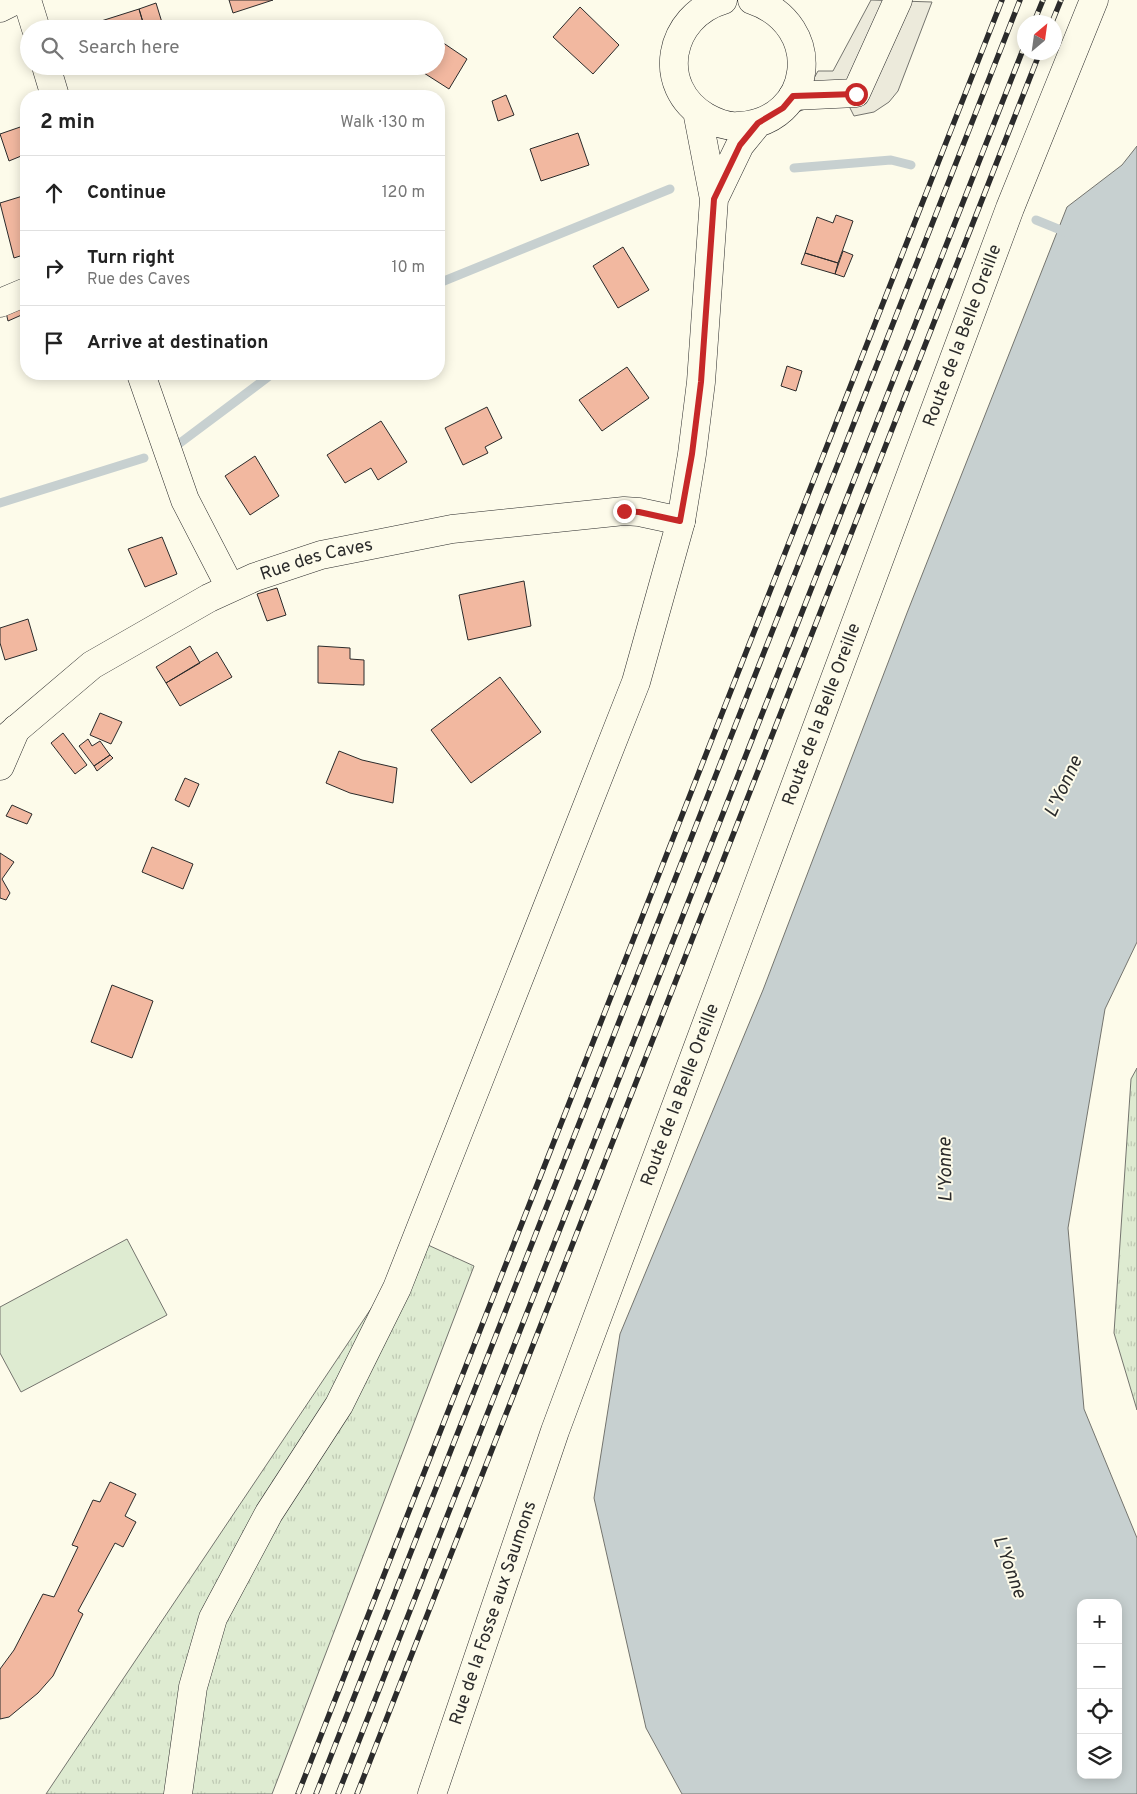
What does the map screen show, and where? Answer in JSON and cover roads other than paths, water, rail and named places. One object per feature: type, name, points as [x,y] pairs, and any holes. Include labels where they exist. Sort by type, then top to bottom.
[{"type":"street","points":[[0,8],[16,0]]},
{"type":"street","points":[[28,0],[34,20]]},
{"type":"street","points":[[724,0],[686,8],[681,33],[674,53],[675,75],[683,95],[697,111],[715,122],[736,126],[758,123]]},
{"type":"street","points":[[714,199],[740,145],[758,123],[783,108],[793,96],[801,76],[802,54],[790,8],[767,5],[752,0]]},
{"type":"street","points":[[793,96],[856,94],[898,0]]},
{"type":"street","name":"Route de la Belle Oreille","points":[[555,1431],[1006,217],[1094,0]]},
{"type":"street","points":[[49,75],[53,90]]},
{"type":"street","points":[[178,1794],[193,1687],[213,1618],[269,1513],[339,1404],[397,1288],[636,682],[680,521],[692,454],[701,382],[714,199],[697,111]]},
{"type":"street","points":[[0,303],[20,295]]},
{"type":"street","points":[[143,380],[185,500],[230,587]]},
{"type":"street","name":"Rue des Caves","points":[[8,736],[92,665],[230,587],[320,555],[452,529],[624,511],[639,512],[680,521]]},
{"type":"street","points":[[0,766],[8,736]]},
{"type":"street","name":"Rue de la Fosse aux Saumons","points":[[432,1794],[555,1431]]},
{"type":"water","name":"L'Yonne","points":[[1137,146],[1137,942],[1105,1009],[1068,1228],[1084,1409],[1137,1538],[1137,1794],[682,1794],[646,1728],[594,1498],[620,1334],[763,990],[907,613],[1067,207],[1122,165]]},
{"type":"waterway","points":[[794,168],[891,160],[911,165]]},
{"type":"waterway","points":[[445,281],[670,189]]},
{"type":"waterway","points":[[1036,220],[1068,233]]},
{"type":"waterway","points":[[180,443],[264,380]]},
{"type":"waterway","points":[[0,503],[144,458]]},
{"type":"railway","points":[[298,1794],[1002,0]]},
{"type":"railway","points":[[316,1794],[1020,0]]},
{"type":"railway","points":[[1037,15],[1043,0]]},
{"type":"railway","points":[[1055,15],[1061,0]]},
{"type":"railway","points":[[338,1794],[1019,60]]},
{"type":"railway","points":[[357,1794],[1037,60]]}]
